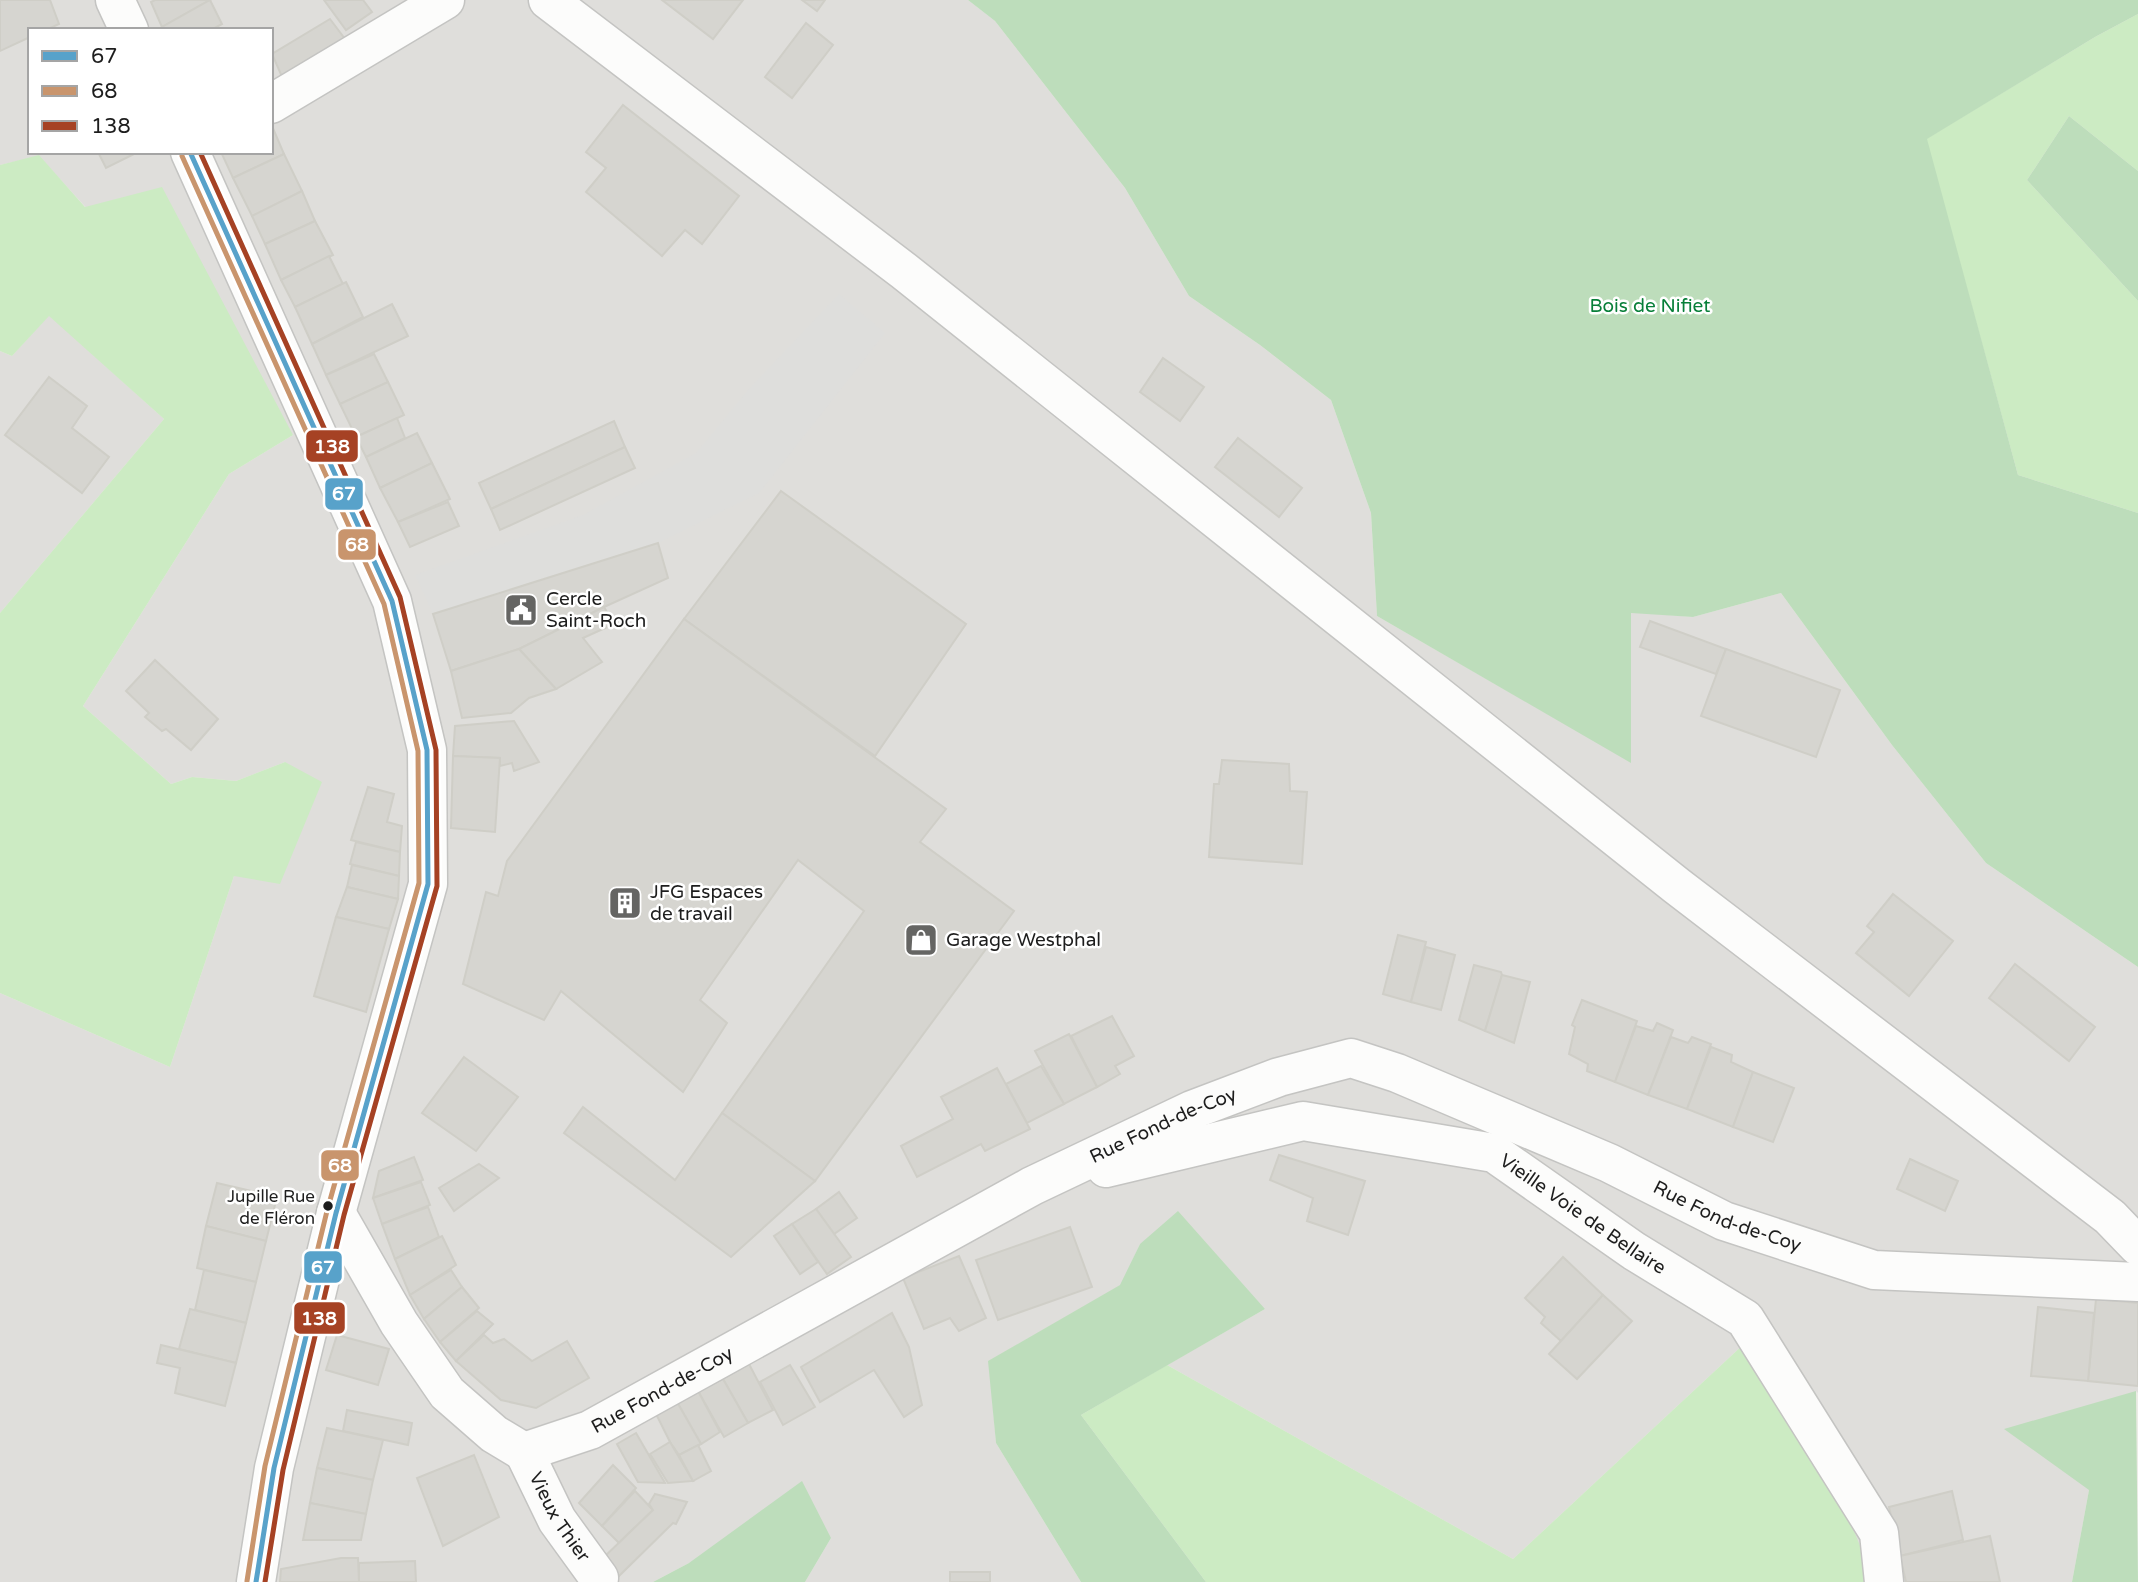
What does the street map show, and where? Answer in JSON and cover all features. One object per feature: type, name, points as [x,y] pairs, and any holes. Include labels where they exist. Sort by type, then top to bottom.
[{"type":"street","points":[[115,0],[129,28]]},
{"type":"street","points":[[273,103],[444,0]]},
{"type":"street","points":[[548,0],[915,279],[1677,886],[2110,1217],[2138,1246]]},
{"type":"street","points":[[191,154],[392,601],[427,750],[428,884],[336,1213],[274,1468],[256,1582]]},
{"type":"street","name":"Rue Fond-de-Coy","points":[[524,1452],[590,1430],[1032,1186],[1192,1110],[1279,1077],[1351,1058],[1397,1073],[1609,1163],[1724,1221],[1874,1270],[2138,1282]]},
{"type":"street","name":"Vieille Voie de Bellaire","points":[[1032,1186],[1303,1121],[1494,1153],[1634,1251],[1745,1319],[1879,1533],[1884,1582]]},
{"type":"street","points":[[336,1213],[399,1322],[447,1393],[495,1434],[524,1452]]},
{"type":"street","name":"Vieux Thier","points":[[524,1452],[557,1520],[599,1578]]},
{"type":"shaded area","points":[[0,0],[968,0],[995,21],[1125,188],[1189,296],[1260,345],[1331,400],[1371,513],[1377,616],[1631,762],[1631,612],[1693,617],[1781,593],[1892,745],[1986,863],[2138,967],[2138,1393],[2136,1391],[2089,1490],[2072,1582],[1875,1582],[1746,1342],[1513,1559],[1167,1365],[1265,1309],[1140,1244],[1121,1285],[989,1361],[996,1443],[1081,1582],[805,1582],[831,1538],[689,1563],[653,1582],[0,1582],[0,993],[170,1067],[234,876],[285,762],[236,781],[192,777],[171,784],[83,706],[229,474],[293,435],[39,156],[0,165]]},
{"type":"shaded area","points":[[839,294],[885,333],[759,493],[658,543],[433,614],[415,575],[583,515],[696,453],[748,390]]},
{"type":"shaded area","points":[[49,315],[164,419],[0,613],[0,351],[12,356]]},
{"type":"green space","name":"Bois de Nifiet","points":[[968,0],[2138,0],[2138,14],[2095,37],[1927,139],[2018,475],[2138,513],[2138,967],[1986,863],[1892,745],[1781,593],[1693,617],[1631,613],[1631,763],[1377,616],[1371,513],[1331,400],[1260,345],[1189,296],[1125,188],[995,21]]},
{"type":"green space","points":[[2138,14],[2138,171],[2069,116],[2027,180],[2138,301],[2138,513],[2018,475],[1926,139]]},
{"type":"green space","points":[[2069,116],[2138,171],[2138,301],[2027,180]]},
{"type":"green space","points":[[39,155],[85,207],[162,187],[293,435],[229,474],[83,706],[171,784],[192,777],[236,781],[285,762],[322,782],[280,884],[234,876],[170,1067],[0,993],[0,613],[164,419],[49,316],[12,356],[0,351],[0,165]]},
{"type":"green space","points":[[1178,1211],[1265,1309],[1081,1415],[1206,1582],[1081,1582],[996,1443],[988,1361],[1120,1285],[1140,1244]]},
{"type":"green space","points":[[1746,1342],[1830,1473],[1875,1582],[1206,1582],[1081,1415],[1167,1365],[1513,1559]]},
{"type":"green space","points":[[2136,1391],[2138,1582],[2072,1582],[2089,1490],[2004,1429]]},
{"type":"green space","points":[[802,1481],[831,1538],[805,1582],[653,1582],[689,1563]]},
{"type":"building","points":[[0,0],[50,0],[59,24],[50,28],[28,28],[28,38],[0,51]]},
{"type":"building","points":[[210,0],[162,27],[151,2]]},
{"type":"building","points":[[210,0],[222,24],[215,28],[162,27]]},
{"type":"building","points":[[324,0],[363,0],[372,12],[346,30]]},
{"type":"building","points":[[662,0],[743,0],[713,39]]},
{"type":"building","points":[[802,0],[825,0],[817,11]]},
{"type":"building","points":[[330,19],[345,39],[283,79],[273,53]]},
{"type":"building","points":[[806,23],[833,45],[792,98],[765,77]]},
{"type":"building","points":[[623,105],[739,196],[702,244],[685,230],[662,256],[586,192],[606,168],[586,152]]},
{"type":"building","points":[[273,128],[284,154],[233,178],[222,154],[273,154]]},
{"type":"building","points":[[99,154],[134,154],[106,168]]},
{"type":"building","points":[[284,154],[302,191],[252,216],[233,178]]},
{"type":"building","points":[[302,191],[315,221],[265,244],[252,216]]},
{"type":"building","points":[[315,221],[333,255],[281,280],[265,244]]},
{"type":"building","points":[[329,256],[343,284],[295,307],[281,280]]},
{"type":"building","points":[[346,282],[363,317],[312,344],[295,307]]},
{"type":"building","points":[[392,304],[408,336],[326,375],[312,344]]},
{"type":"building","points":[[374,354],[388,382],[340,404],[326,375]]},
{"type":"building","points":[[1163,358],[1204,387],[1180,421],[1140,392]]},
{"type":"building","points":[[49,377],[87,406],[72,428],[109,457],[82,493],[5,435]]},
{"type":"building","points":[[388,382],[404,415],[356,437],[340,404]]},
{"type":"building","points":[[397,418],[405,438],[366,457],[356,437]]},
{"type":"building","points":[[614,421],[625,447],[491,509],[479,483]]},
{"type":"building","points":[[417,433],[432,463],[380,488],[366,457]]},
{"type":"building","points":[[1238,438],[1302,488],[1279,517],[1215,467]]},
{"type":"building","points":[[625,447],[635,468],[500,530],[491,509]]},
{"type":"building","points":[[432,463],[450,499],[398,522],[380,488]]},
{"type":"building","points":[[781,491],[966,624],[875,756],[684,619]]},
{"type":"building","points":[[448,502],[459,526],[410,547],[398,522]]},
{"type":"building","name":"Cercle Saint-Roch","points":[[658,543],[668,578],[519,649],[451,671],[433,614]]},
{"type":"building","points":[[604,607],[614,624],[583,638],[602,662],[556,689],[519,649]]},
{"type":"building","name":"JFG Espaces de travail","points":[[684,619],[946,809],[920,842],[1014,911],[815,1181],[722,1113],[864,911],[798,860],[700,1000],[727,1023],[683,1092],[561,991],[544,1020],[463,984],[486,892],[498,896],[507,861]]},
{"type":"building","points":[[1650,621],[1726,649],[1716,674],[1640,647]]},
{"type":"building","points":[[519,649],[556,689],[529,698],[511,713],[462,718],[451,671]]},
{"type":"building","points":[[1726,649],[1840,690],[1816,757],[1701,716]]},
{"type":"building","points":[[155,660],[218,719],[191,750],[166,729],[162,731],[145,717],[149,713],[126,691]]},
{"type":"building","points":[[514,721],[539,762],[514,771],[512,763],[500,766],[500,758],[453,756],[455,726]]},
{"type":"building","points":[[453,756],[500,758],[495,832],[451,828]]},
{"type":"building","points":[[1222,760],[1289,764],[1290,791],[1307,792],[1302,864],[1209,857],[1214,784],[1219,784]]},
{"type":"building","points":[[368,787],[394,794],[387,822],[402,826],[400,852],[351,840]]},
{"type":"building","points":[[356,842],[400,852],[399,876],[350,864]]},
{"type":"building","points":[[352,865],[399,876],[398,899],[347,887]]},
{"type":"building","points":[[347,887],[398,899],[389,929],[336,917]]},
{"type":"building","points":[[1893,894],[1953,941],[1909,996],[1856,953],[1874,932],[1867,926]]},
{"type":"building","points":[[336,917],[389,929],[366,1012],[314,996]]},
{"type":"building","points":[[1398,935],[1426,942],[1411,1002],[1383,994]]},
{"type":"building","points":[[1426,947],[1455,955],[1441,1010],[1411,1002]]},
{"type":"building","points":[[2015,964],[2095,1027],[2069,1061],[1989,998]]},
{"type":"building","points":[[1474,965],[1501,972],[1502,975],[1485,1031],[1459,1020]]},
{"type":"building","points":[[1502,975],[1530,982],[1514,1043],[1485,1031]]},
{"type":"building","points":[[1582,1000],[1637,1021],[1615,1082],[1587,1071],[1588,1064],[1569,1054],[1575,1027],[1572,1025]]},
{"type":"building","points":[[1112,1016],[1134,1056],[1115,1066],[1120,1074],[1097,1087],[1071,1036]]},
{"type":"building","points":[[1657,1023],[1673,1030],[1648,1095],[1615,1082],[1636,1026],[1653,1031]]},
{"type":"building","points":[[1069,1034],[1097,1087],[1064,1104],[1035,1051]]},
{"type":"building","points":[[1671,1037],[1688,1043],[1692,1037],[1711,1044],[1687,1109],[1648,1095]]},
{"type":"building","points":[[1711,1047],[1732,1055],[1731,1062],[1753,1072],[1733,1127],[1687,1109]]},
{"type":"building","points":[[464,1057],[518,1097],[476,1151],[422,1113]]},
{"type":"building","points":[[1041,1066],[1064,1104],[1027,1123],[1006,1084]]},
{"type":"building","points":[[997,1068],[1030,1129],[985,1151],[981,1144],[917,1177],[901,1146],[953,1119],[941,1097]]},
{"type":"building","points":[[1753,1072],[1794,1088],[1773,1142],[1733,1127]]},
{"type":"building","points":[[583,1107],[675,1180],[722,1113],[815,1181],[731,1257],[564,1133]]},
{"type":"building","points":[[1279,1155],[1365,1181],[1348,1235],[1307,1221],[1313,1198],[1270,1180]]},
{"type":"building","points":[[414,1157],[423,1180],[373,1198],[379,1171]]},
{"type":"building","points":[[1910,1159],[1958,1181],[1945,1211],[1897,1189]]},
{"type":"building","points":[[479,1164],[499,1178],[454,1211],[439,1188]]},
{"type":"building","points":[[421,1182],[430,1205],[382,1224],[373,1198]]},
{"type":"building","points":[[217,1183],[277,1197],[266,1241],[206,1226]]},
{"type":"building","points":[[839,1192],[857,1218],[834,1234],[816,1209]]},
{"type":"building","points":[[428,1207],[439,1237],[395,1259],[382,1224]]},
{"type":"building","points":[[816,1209],[851,1257],[827,1274],[792,1224]]},
{"type":"building","points":[[792,1224],[818,1262],[800,1274],[774,1236]]},
{"type":"building","points":[[206,1226],[266,1241],[256,1282],[197,1268]]},
{"type":"building","points":[[1070,1227],[1092,1287],[998,1320],[976,1260]]},
{"type":"building","points":[[442,1236],[456,1265],[410,1295],[395,1259]]},
{"type":"building","points":[[959,1256],[986,1318],[959,1331],[950,1318],[924,1329],[903,1278]]},
{"type":"building","points":[[1563,1257],[1603,1295],[1561,1341],[1541,1323],[1545,1317],[1525,1298]]},
{"type":"building","points":[[204,1270],[256,1282],[246,1323],[195,1310]]},
{"type":"building","points":[[451,1270],[462,1287],[424,1319],[410,1295]]},
{"type":"building","points":[[462,1287],[479,1308],[440,1342],[424,1319]]},
{"type":"building","points":[[1603,1295],[1632,1321],[1577,1379],[1549,1354]]},
{"type":"building","points":[[2096,1299],[2138,1303],[2138,1386],[2088,1381]]},
{"type":"building","points":[[2038,1307],[2094,1313],[2088,1381],[2031,1376]]},
{"type":"building","points":[[190,1309],[246,1323],[236,1363],[179,1349]]},
{"type":"building","points":[[477,1311],[493,1324],[456,1361],[440,1342]]},
{"type":"building","points":[[892,1313],[909,1347],[922,1405],[904,1417],[874,1370],[820,1402],[801,1367]]},
{"type":"building","points":[[337,1335],[389,1349],[378,1385],[326,1370]]},
{"type":"building","points":[[484,1335],[493,1343],[504,1339],[532,1361],[567,1341],[589,1378],[536,1408],[501,1400],[456,1361]]},
{"type":"building","points":[[161,1345],[236,1363],[225,1406],[175,1393],[180,1368],[157,1363]]},
{"type":"building","points":[[749,1364],[773,1410],[748,1423],[723,1379]]},
{"type":"building","points":[[790,1365],[815,1407],[783,1425],[760,1382]]},
{"type":"building","points":[[723,1379],[748,1423],[724,1437],[698,1391]]},
{"type":"building","points":[[698,1391],[720,1432],[701,1444],[677,1402]]},
{"type":"building","points":[[677,1402],[701,1444],[679,1455],[656,1414]]},
{"type":"building","points":[[347,1410],[412,1423],[408,1445],[343,1431]]},
{"type":"building","points":[[327,1428],[383,1440],[373,1480],[317,1468]]},
{"type":"building","points":[[636,1433],[665,1483],[638,1482],[617,1444]]},
{"type":"building","points":[[670,1442],[693,1481],[668,1483],[650,1454]]},
{"type":"building","points":[[698,1445],[711,1471],[693,1481],[679,1455]]},
{"type":"building","points":[[474,1455],[499,1517],[443,1546],[417,1478]]},
{"type":"building","points":[[613,1465],[636,1488],[602,1526],[579,1503]]},
{"type":"building","points":[[317,1468],[373,1480],[366,1514],[310,1503]]},
{"type":"building","points":[[635,1491],[653,1510],[619,1543],[602,1526]]},
{"type":"building","points":[[1952,1491],[1963,1540],[1900,1556],[1889,1507]]},
{"type":"building","points":[[655,1494],[687,1502],[676,1524],[673,1523],[619,1576],[602,1559],[653,1510],[649,1504]]},
{"type":"building","points":[[310,1503],[366,1514],[361,1540],[303,1540]]},
{"type":"building","points":[[1990,1536],[2000,1582],[1906,1582],[1900,1556]]},
{"type":"building","points":[[341,1558],[358,1558],[359,1582],[280,1582],[281,1569]]},
{"type":"building","points":[[415,1561],[416,1582],[359,1582],[359,1563]]},
{"type":"building","points":[[950,1572],[990,1572],[990,1582],[950,1582]]},
{"type":"transit line","name":"67","points":[[191,154],[392,601],[427,750],[428,884],[336,1213],[274,1468],[256,1582]]},
{"type":"transit line","name":"138","points":[[201,154],[400,597],[436,750],[437,886],[344,1215],[283,1470],[265,1582]]},
{"type":"transit line","name":"68","points":[[182,156],[384,604],[418,751],[419,883],[327,1211],[265,1466],[247,1581]]},
{"type":"place","name":"Cercle Saint-Roch","points":[[521,610]]},
{"type":"place","name":"JFG Espaces de travail","points":[[625,903]]},
{"type":"place","name":"Garage Westphal","points":[[921,940]]},
{"type":"place","name":"Jupille Rue de Fléron","points":[[328,1206]]}]
